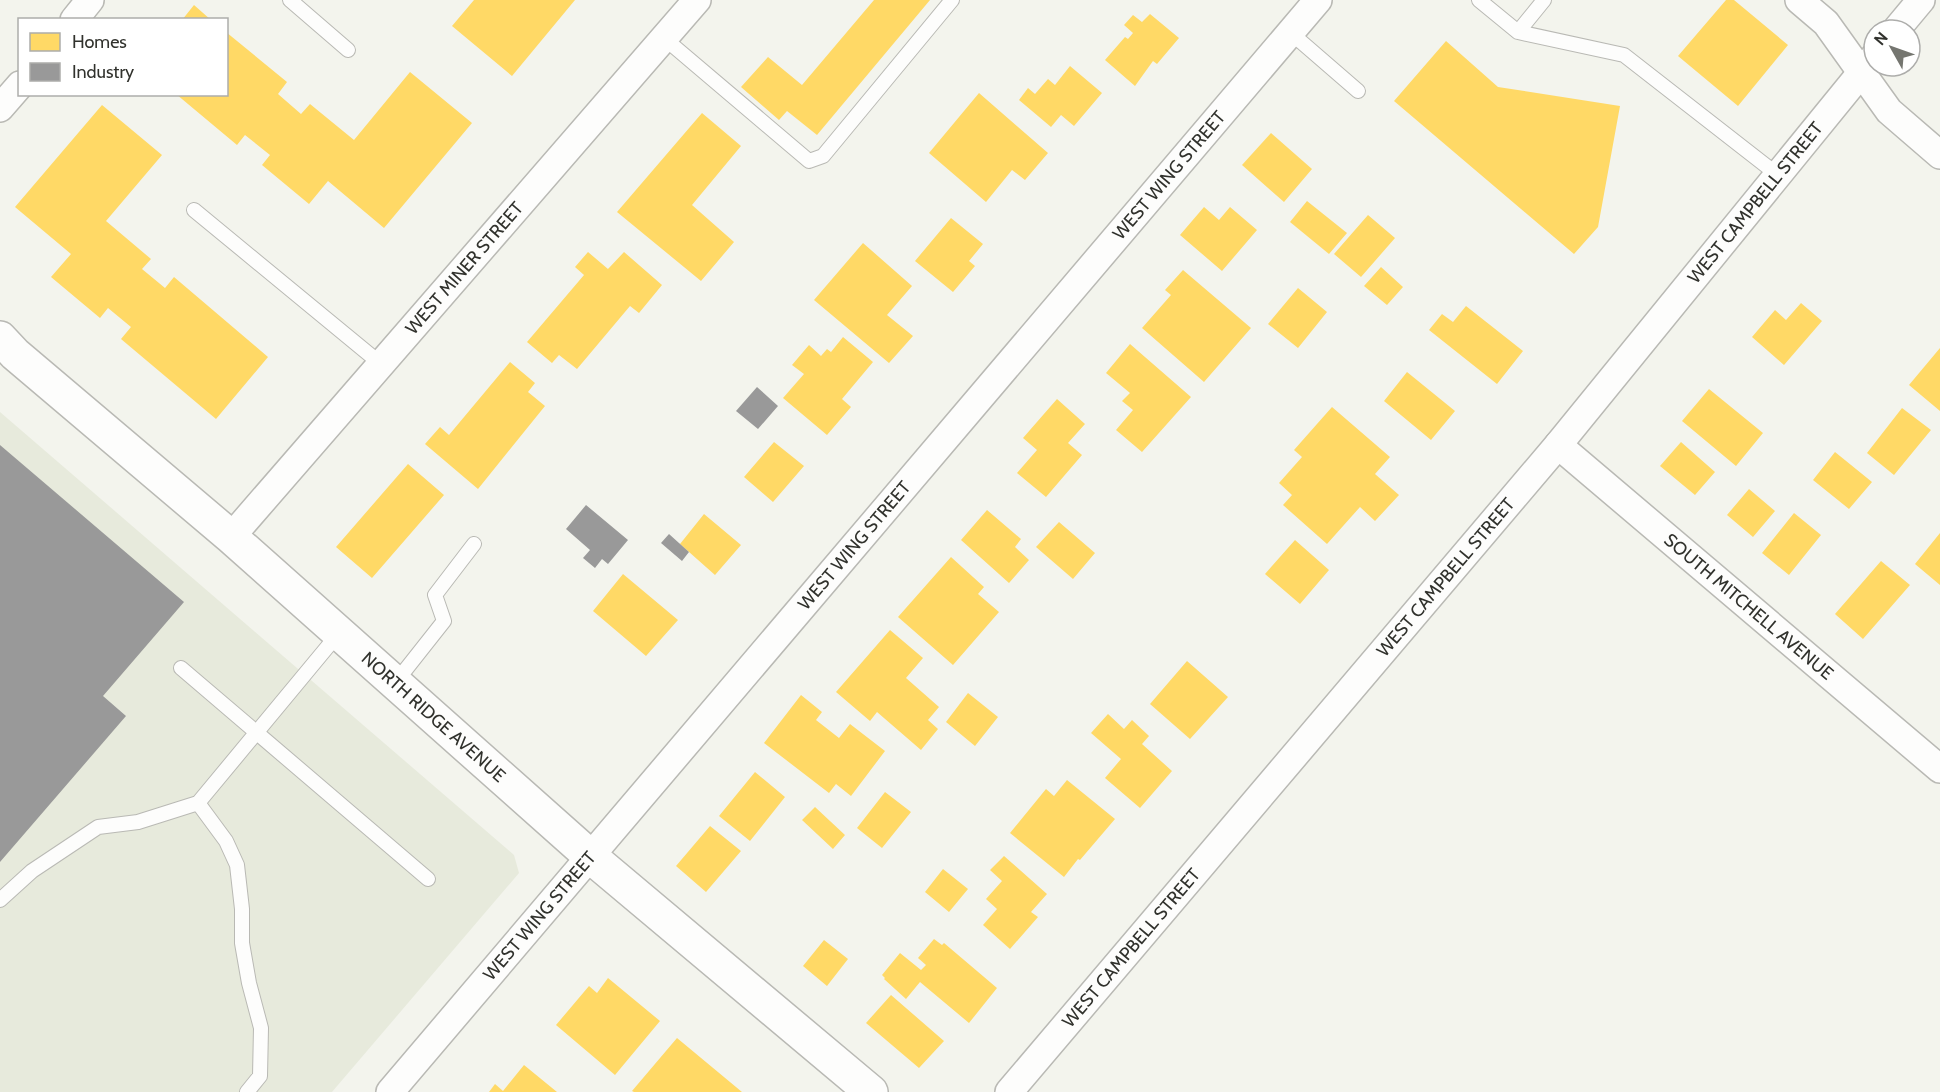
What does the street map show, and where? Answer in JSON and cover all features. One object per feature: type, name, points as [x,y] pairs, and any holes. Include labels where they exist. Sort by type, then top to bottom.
[{"type":"street","points":[[76,18],[90,0]]},
{"type":"street","name":"WEST MINER STREET","points":[[231,537],[697,0]]},
{"type":"street","name":"WEST WING STREET","points":[[390,1092],[1318,0]]},
{"type":"street","points":[[1799,0],[1826,23],[1862,60]]},
{"type":"street","points":[[1906,18],[1921,0]]},
{"type":"street","name":"WEST CAMPBELL STREET","points":[[1010,1092],[1558,445],[1862,71]]},
{"type":"street","points":[[1873,78],[1889,111],[1940,155]]},
{"type":"street","points":[[0,108],[18,87]]},
{"type":"street","name":"NORTH RIDGE AVENUE","points":[[0,338],[15,354],[231,537],[591,856],[871,1092]]},
{"type":"street","name":"SOUTH MITCHELL AVENUE","points":[[1558,445],[1940,769]]},
{"type":"lane","points":[[290,0],[348,50]]},
{"type":"lane","points":[[664,38],[809,160],[823,156],[952,0]]},
{"type":"lane","points":[[1479,0],[1518,32],[1624,55],[1778,175]]},
{"type":"lane","points":[[1518,32],[1544,0]]},
{"type":"lane","points":[[1291,33],[1358,91]]},
{"type":"lane","points":[[194,210],[381,364]]},
{"type":"lane","points":[[395,683],[444,621],[435,595],[474,544]]},
{"type":"lane","points":[[0,900],[32,871],[99,827],[138,822],[198,803],[339,633]]},
{"type":"lane","points":[[181,668],[428,879]]},
{"type":"lane","points":[[198,803],[226,841],[237,865],[242,909],[242,943],[249,983],[261,1028],[260,1076],[247,1092]]},
{"type":"shaded area","points":[[0,412],[514,855],[519,873],[332,1092],[0,1092]]},
{"type":"building: Homes","points":[[474,0],[575,0],[512,76],[452,26]]},
{"type":"building: Homes","points":[[874,0],[930,0],[817,135],[787,111],[779,120],[741,87],[768,57],[802,85]]},
{"type":"building: Homes","points":[[1726,0],[1734,0],[1788,45],[1738,106],[1678,56]]},
{"type":"building: Homes","points":[[194,5],[209,18],[184,18]]},
{"type":"building: Homes","points":[[1150,14],[1179,38],[1157,64],[1153,61],[1135,86],[1105,60],[1125,37],[1128,39],[1133,33],[1124,25],[1133,15],[1142,22]]},
{"type":"building: Homes","points":[[228,34],[287,82],[278,94],[301,114],[310,104],[354,140],[410,72],[472,123],[384,228],[328,181],[309,204],[262,165],[270,155],[245,135],[237,145],[178,96],[228,96]]},
{"type":"building: Homes","points":[[1446,41],[1498,87],[1620,106],[1598,227],[1574,254],[1394,101]]},
{"type":"building: Homes","points":[[1070,66],[1102,93],[1074,126],[1061,115],[1051,127],[1019,100],[1028,88],[1035,94],[1048,79],[1055,85]]},
{"type":"building: Homes","points":[[979,93],[1048,153],[1025,180],[1012,170],[986,202],[929,153]]},
{"type":"building: Homes","points":[[102,105],[162,155],[106,221],[151,259],[142,269],[165,288],[174,277],[268,357],[216,419],[121,339],[131,327],[108,308],[100,318],[51,277],[71,254],[15,207]]},
{"type":"building: Homes","points":[[702,113],[741,146],[692,205],[734,242],[701,281],[617,212]]},
{"type":"building: Homes","points":[[1271,133],[1312,169],[1284,202],[1242,165]]},
{"type":"building: Homes","points":[[1307,201],[1347,233],[1329,254],[1290,222]]},
{"type":"building: Homes","points":[[1204,207],[1219,220],[1230,207],[1257,230],[1222,271],[1180,235]]},
{"type":"building: Homes","points":[[1368,215],[1395,238],[1361,277],[1334,254]]},
{"type":"building: Homes","points":[[951,218],[983,244],[969,261],[975,266],[953,292],[915,261]]},
{"type":"building: Homes","points":[[863,243],[912,286],[887,315],[913,336],[889,363],[814,300]]},
{"type":"building: Homes","points":[[588,252],[608,269],[624,252],[662,285],[639,313],[630,306],[577,369],[559,355],[552,363],[527,342],[584,275],[575,267]]},
{"type":"building: Homes","points":[[1381,267],[1403,287],[1387,305],[1364,286]]},
{"type":"building: Homes","points":[[1183,270],[1251,328],[1204,382],[1142,328],[1171,295],[1165,290]]},
{"type":"building: Homes","points":[[1298,288],[1327,312],[1298,348],[1268,324]]},
{"type":"building: Homes","points":[[1801,303],[1822,321],[1784,365],[1752,337],[1775,310],[1786,320]]},
{"type":"building: Homes","points":[[1466,306],[1523,351],[1497,384],[1429,330],[1442,314],[1453,322]]},
{"type":"building: Homes","points":[[843,337],[873,362],[842,399],[851,407],[827,435],[783,398],[804,374],[792,365],[809,345],[821,356],[827,349],[831,352]]},
{"type":"building: Homes","points":[[1130,344],[1191,397],[1142,452],[1116,430],[1133,410],[1122,401],[1130,393],[1106,373]]},
{"type":"building: Homes","points":[[1940,348],[1940,411],[1909,385]]},
{"type":"building: Homes","points":[[510,362],[535,383],[528,392],[545,406],[478,489],[425,444],[440,427],[449,435]]},
{"type":"building: Homes","points":[[1407,372],[1455,411],[1431,440],[1384,401]]},
{"type":"building: Homes","points":[[1709,389],[1763,433],[1736,466],[1682,421]]},
{"type":"building: Homes","points":[[1057,399],[1085,424],[1068,443],[1082,455],[1046,497],[1017,473],[1037,450],[1023,438]]},
{"type":"building: Homes","points":[[1332,407],[1390,457],[1375,474],[1399,495],[1375,521],[1360,507],[1327,544],[1283,505],[1292,495],[1279,483],[1302,457],[1294,450]]},
{"type":"building: Homes","points":[[1902,408],[1931,430],[1894,475],[1867,453]]},
{"type":"building: Homes","points":[[774,442],[804,466],[773,502],[744,477]]},
{"type":"building: Homes","points":[[1681,442],[1715,472],[1695,495],[1660,466]]},
{"type":"building: Homes","points":[[1835,452],[1872,482],[1849,509],[1813,480]]},
{"type":"building: Homes","points":[[408,464],[444,495],[372,578],[336,547]]},
{"type":"building: Homes","points":[[1749,489],[1775,511],[1753,537],[1727,515]]},
{"type":"building: Homes","points":[[987,510],[1021,539],[1015,547],[1029,560],[1009,583],[961,540]]},
{"type":"building: Homes","points":[[1794,513],[1821,535],[1789,575],[1762,553]]},
{"type":"building: Homes","points":[[704,514],[741,545],[715,575],[680,544]]},
{"type":"building: Homes","points":[[1059,522],[1095,553],[1073,579],[1036,547]]},
{"type":"building: Homes","points":[[1940,533],[1940,585],[1915,564]]},
{"type":"building: Homes","points":[[1295,540],[1329,570],[1300,604],[1265,574]]},
{"type":"building: Homes","points":[[951,557],[984,587],[978,594],[999,612],[953,665],[898,617]]},
{"type":"building: Homes","points":[[1881,561],[1910,585],[1863,639],[1835,614]]},
{"type":"building: Homes","points":[[623,574],[678,620],[646,656],[593,611]]},
{"type":"building: Homes","points":[[890,630],[923,658],[906,678],[939,707],[928,720],[938,729],[921,750],[877,712],[870,721],[836,692]]},
{"type":"building: Homes","points":[[1187,661],[1228,697],[1190,739],[1150,704]]},
{"type":"building: Homes","points":[[968,693],[998,717],[975,746],[946,722]]},
{"type":"building: Homes","points":[[801,695],[822,712],[816,720],[839,738],[850,724],[885,751],[851,796],[836,784],[829,793],[764,743]]},
{"type":"building: Homes","points":[[1108,714],[1124,729],[1132,720],[1149,736],[1142,744],[1172,771],[1140,808],[1105,778],[1121,759],[1091,733]]},
{"type":"building: Homes","points":[[755,772],[785,797],[750,841],[719,816]]},
{"type":"building: Homes","points":[[1067,780],[1115,819],[1064,877],[1010,833],[1046,789],[1054,796]]},
{"type":"building: Homes","points":[[885,792],[911,812],[882,848],[857,828]]},
{"type":"building: Homes","points":[[815,807],[845,835],[833,849],[802,820]]},
{"type":"building: Homes","points":[[710,826],[741,851],[706,892],[676,866]]},
{"type":"building: Homes","points":[[1004,856],[1047,894],[1031,912],[1038,917],[1010,949],[983,925],[997,909],[986,899],[1002,881],[990,870]]},
{"type":"building: Homes","points":[[943,869],[968,889],[949,912],[925,892]]},
{"type":"building: Homes","points":[[934,939],[942,945],[944,943],[997,988],[969,1023],[920,982],[906,999],[882,975],[900,953],[921,970],[926,965],[918,958]]},
{"type":"building: Homes","points":[[824,940],[848,959],[827,986],[803,966]]},
{"type":"building: Homes","points":[[608,978],[660,1021],[615,1075],[556,1025],[589,986],[597,993]]},
{"type":"building: Homes","points":[[891,995],[944,1041],[919,1068],[866,1023]]},
{"type":"building: Homes","points":[[677,1038],[742,1092],[632,1091]]},
{"type":"building: Homes","points":[[524,1065],[557,1092],[489,1092],[495,1084],[503,1091]]},
{"type":"building: Industry","points":[[757,387],[778,406],[758,429],[736,411]]},
{"type":"building: Industry","points":[[0,445],[184,602],[103,696],[126,716],[0,862]]},
{"type":"building: Industry","points":[[586,505],[628,540],[608,564],[602,559],[595,568],[583,558],[590,550],[566,529]]},
{"type":"building: Industry","points":[[669,534],[689,552],[682,561],[661,543]]}]
